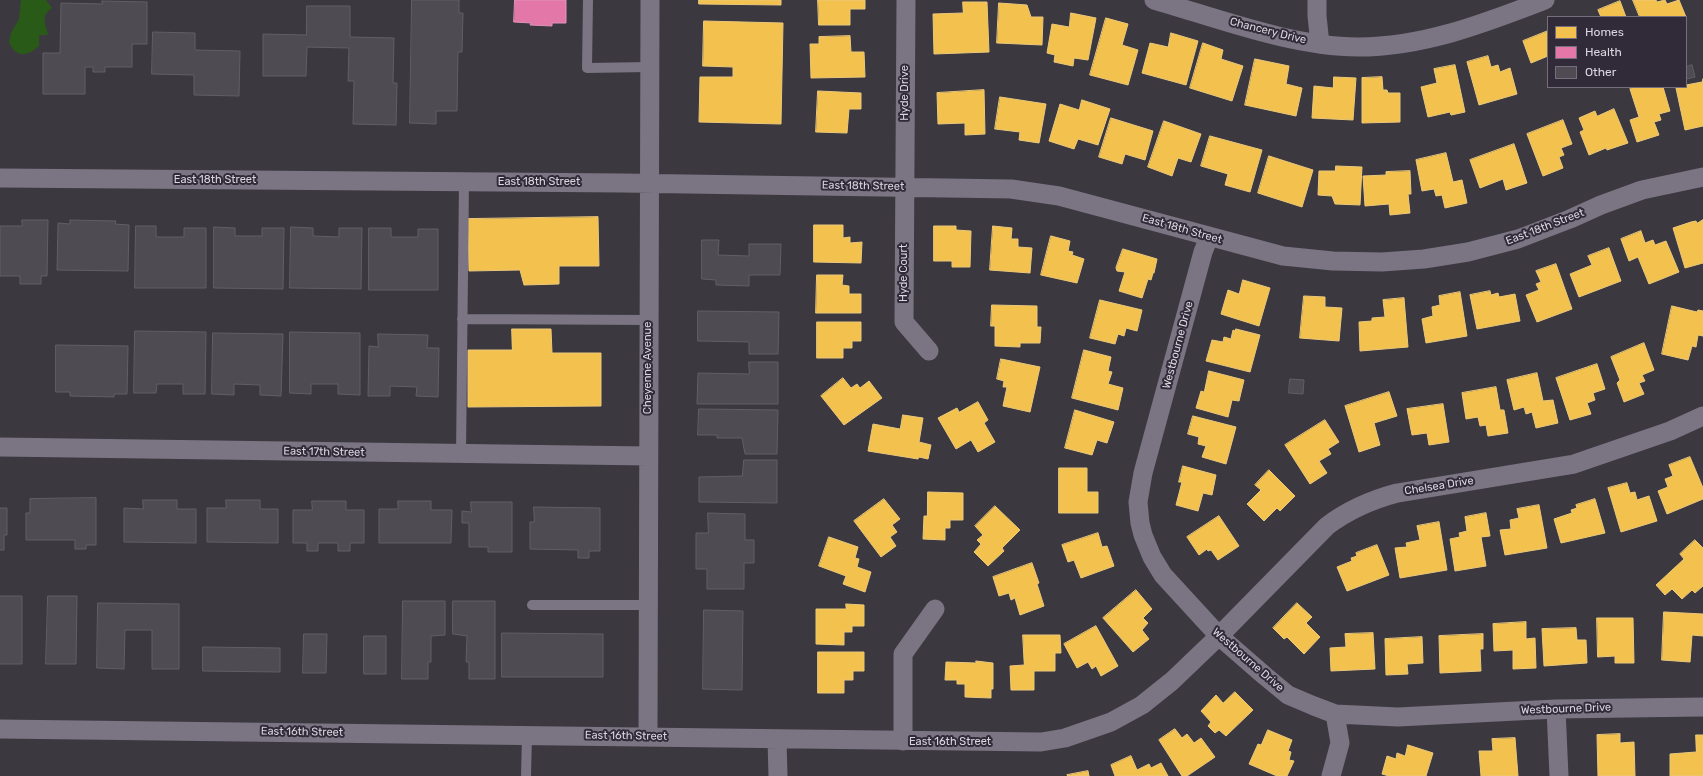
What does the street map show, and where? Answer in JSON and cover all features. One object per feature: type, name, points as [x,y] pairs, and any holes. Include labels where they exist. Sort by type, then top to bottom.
[{"type":"street","name":"Cheyenne Avenue","points":[[648,736],[650,0]]},
{"type":"street","name":"Hyde Drive","points":[[904,187],[906,0]]},
{"type":"street","name":"Chancery Drive","points":[[1154,0],[1290,39],[1320,44],[1358,47],[1406,44],[1426,40],[1483,24],[1545,0]]},
{"type":"street","points":[[1317,0],[1320,44]]},
{"type":"street","name":"East 18th Street","points":[[0,178],[649,183],[1011,189],[1059,196],[1283,256],[1333,261],[1382,262],[1424,259],[1468,252],[1518,239],[1570,219],[1601,204],[1642,190],[1703,177]]},
{"type":"street","name":"Hyde Court","points":[[904,187],[904,322],[929,350]]},
{"type":"street","name":"Westbourne Drive","points":[[1209,237],[1203,252],[1145,466],[1138,502],[1143,535],[1152,557],[1163,575],[1219,636],[1288,695],[1334,714],[1398,717],[1556,708],[1703,707]]},
{"type":"street","name":"Chelsea Drive","points":[[1219,636],[1327,526],[1340,516],[1372,500],[1397,493],[1574,464],[1670,431],[1703,416]]},
{"type":"street","name":"East 17th Street","points":[[0,447],[648,456]]},
{"type":"street","points":[[903,741],[903,654],[935,608]]},
{"type":"street","name":"East 16th Street","points":[[0,729],[648,736],[778,740],[1041,742],[1065,738],[1111,722],[1142,705],[1172,681],[1219,636]]},
{"type":"street","points":[[1556,708],[1559,776]]},
{"type":"street","points":[[1331,776],[1340,743],[1334,714]]},
{"type":"street","points":[[778,740],[778,776]]},
{"type":"lane","points":[[588,0],[587,68],[649,67]]},
{"type":"lane","points":[[461,454],[464,182]]},
{"type":"lane","points":[[462,319],[649,320]]},
{"type":"lane","points":[[532,605],[648,605]]},
{"type":"lane","points":[[526,776],[527,735]]},
{"type":"green space","points":[[21,0],[46,0],[52,8],[48,11],[45,18],[48,35],[39,35],[39,46],[27,54],[22,54],[15,51],[9,42],[11,33],[19,19]]},
{"type":"building: Homes","points":[[699,0],[781,0],[781,5],[699,4]]},
{"type":"building: Homes","points":[[818,0],[865,0],[865,9],[850,9],[850,25],[819,25]]},
{"type":"building: Homes","points":[[1633,0],[1656,0],[1657,2],[1665,0],[1667,4],[1679,0],[1686,16],[1640,16]]},
{"type":"building: Homes","points":[[1620,1],[1626,16],[1601,16],[1598,10]]},
{"type":"building: Homes","points":[[963,2],[987,2],[989,52],[934,54],[933,14],[963,13]]},
{"type":"building: Homes","points":[[999,3],[1027,5],[1031,17],[1043,17],[1042,45],[997,43]]},
{"type":"building: Homes","points":[[1071,13],[1096,18],[1088,60],[1074,58],[1073,66],[1054,62],[1055,55],[1047,53],[1052,24],[1069,27]]},
{"type":"building: Homes","points":[[1106,18],[1128,24],[1122,45],[1138,50],[1128,85],[1090,75]]},
{"type":"building: Homes","points":[[704,21],[783,23],[781,124],[699,122],[700,77],[733,77],[733,67],[703,66]]},
{"type":"building: Homes","points":[[1547,31],[1547,56],[1531,63],[1523,41]]},
{"type":"building: Homes","points":[[1171,33],[1198,41],[1186,85],[1142,73],[1150,43],[1168,47]]},
{"type":"building: Homes","points":[[850,36],[851,52],[864,52],[865,77],[811,78],[810,44],[819,44],[819,37]]},
{"type":"building: Homes","points":[[1203,43],[1223,50],[1221,59],[1243,66],[1232,101],[1190,88]]},
{"type":"building: Homes","points":[[1488,56],[1491,67],[1498,65],[1500,72],[1510,68],[1517,94],[1479,105],[1467,62]]},
{"type":"building: Homes","points":[[1255,59],[1289,66],[1286,84],[1302,88],[1296,116],[1245,105]]},
{"type":"building: Homes","points":[[1455,65],[1465,112],[1451,115],[1450,112],[1428,117],[1421,87],[1437,83],[1434,69]]},
{"type":"building: Homes","points":[[1334,77],[1356,78],[1353,120],[1312,118],[1314,86],[1333,88]]},
{"type":"building: Homes","points":[[1382,77],[1383,90],[1387,90],[1388,93],[1400,93],[1400,122],[1362,123],[1362,78]]},
{"type":"building: Homes","points":[[1703,79],[1703,126],[1685,130],[1676,88],[1687,88],[1687,85],[1702,82]]},
{"type":"building: Homes","points":[[1663,88],[1670,111],[1659,114],[1661,120],[1654,122],[1659,135],[1637,142],[1630,120],[1639,117],[1630,89]]},
{"type":"building: Homes","points":[[984,90],[985,134],[965,135],[965,123],[938,124],[937,93]]},
{"type":"building: Homes","points":[[818,91],[861,93],[861,109],[849,109],[847,133],[816,132]]},
{"type":"building: Homes","points":[[1000,97],[1046,104],[1039,143],[1019,140],[1020,132],[995,129]]},
{"type":"building: Homes","points":[[1082,100],[1110,109],[1098,145],[1078,139],[1074,149],[1049,141],[1060,104],[1079,110]]},
{"type":"building: Homes","points":[[1614,109],[1628,143],[1607,150],[1606,148],[1589,155],[1580,132],[1584,130],[1579,118],[1595,111],[1597,116]]},
{"type":"building: Homes","points":[[1111,118],[1153,131],[1145,160],[1125,154],[1122,164],[1099,157]]},
{"type":"building: Homes","points":[[1563,120],[1572,144],[1561,148],[1564,155],[1559,157],[1563,168],[1543,176],[1527,134]]},
{"type":"building: Homes","points":[[1164,121],[1201,134],[1191,162],[1178,158],[1172,176],[1148,167]]},
{"type":"building: Homes","points":[[1210,136],[1262,150],[1250,192],[1225,185],[1228,174],[1201,166]]},
{"type":"building: Homes","points":[[1514,144],[1527,183],[1506,190],[1503,179],[1480,188],[1470,160]]},
{"type":"building: Homes","points":[[1446,153],[1453,182],[1462,180],[1467,203],[1445,208],[1442,195],[1436,196],[1434,189],[1422,191],[1416,160]]},
{"type":"building: Homes","points":[[1269,156],[1313,170],[1302,207],[1258,193]]},
{"type":"building: Homes","points":[[1336,166],[1362,167],[1360,205],[1335,204],[1332,196],[1318,195],[1319,171],[1335,171]]},
{"type":"building: Homes","points":[[1410,171],[1411,194],[1408,194],[1410,213],[1390,215],[1389,204],[1365,206],[1363,176],[1386,175],[1386,172]]},
{"type":"building: Homes","points":[[598,217],[599,266],[559,266],[559,284],[524,285],[520,270],[469,271],[468,219]]},
{"type":"building: Homes","points":[[1703,220],[1703,263],[1685,268],[1673,228],[1691,222],[1696,221],[1697,223]]},
{"type":"building: Homes","points":[[814,225],[843,225],[843,238],[850,237],[850,243],[862,242],[861,263],[814,262]]},
{"type":"building: Homes","points":[[934,226],[956,226],[956,230],[971,231],[970,267],[952,267],[952,261],[934,261]]},
{"type":"building: Homes","points":[[993,226],[1012,228],[1011,239],[1018,239],[1018,247],[1032,248],[1030,273],[990,270]]},
{"type":"building: Homes","points":[[1641,231],[1645,243],[1653,240],[1655,245],[1666,241],[1679,272],[1649,284],[1638,257],[1629,261],[1621,239]]},
{"type":"building: Homes","points":[[1051,236],[1070,241],[1068,251],[1073,252],[1072,255],[1084,259],[1077,283],[1041,275]]},
{"type":"building: Homes","points":[[1609,248],[1621,281],[1579,297],[1570,274],[1592,265],[1588,256]]},
{"type":"building: Homes","points":[[1123,249],[1157,259],[1154,273],[1151,280],[1148,279],[1142,298],[1119,291],[1125,272],[1117,271],[1116,268]]},
{"type":"building: Homes","points":[[1556,264],[1572,309],[1537,322],[1526,295],[1539,290],[1536,284],[1541,282],[1536,271]]},
{"type":"building: Homes","points":[[817,275],[843,275],[842,285],[849,286],[849,294],[861,294],[861,313],[816,313]]},
{"type":"building: Homes","points":[[1243,280],[1270,288],[1259,326],[1221,314],[1228,290],[1239,294]]},
{"type":"building: Homes","points":[[1490,291],[1491,295],[1498,293],[1499,297],[1515,294],[1520,321],[1477,329],[1470,295]]},
{"type":"building: Homes","points":[[1460,292],[1467,336],[1426,343],[1422,319],[1433,316],[1432,307],[1440,305],[1439,296]]},
{"type":"building: Homes","points":[[1304,296],[1325,297],[1325,307],[1342,308],[1339,341],[1300,338]]},
{"type":"building: Homes","points":[[1404,298],[1408,347],[1360,351],[1359,322],[1372,321],[1372,318],[1385,317],[1383,300]]},
{"type":"building: Homes","points":[[1100,300],[1142,310],[1137,331],[1126,328],[1124,336],[1118,334],[1115,344],[1090,338]]},
{"type":"building: Homes","points":[[992,305],[1037,306],[1037,327],[1041,327],[1040,343],[1020,343],[1020,347],[995,346],[995,326],[991,326]]},
{"type":"building: Homes","points":[[1672,306],[1697,312],[1698,310],[1703,311],[1703,336],[1698,335],[1696,347],[1692,346],[1688,360],[1662,354]]},
{"type":"building: Homes","points":[[817,322],[861,322],[861,341],[852,341],[852,348],[843,348],[843,358],[817,358]]},
{"type":"building: Homes","points":[[512,329],[551,329],[552,353],[601,353],[601,406],[468,407],[468,350],[512,350]]},
{"type":"building: Homes","points":[[1236,329],[1260,335],[1250,372],[1206,361],[1212,340],[1223,342],[1224,337],[1231,339],[1233,330],[1235,331]]},
{"type":"building: Homes","points":[[1644,343],[1654,370],[1642,375],[1645,381],[1639,383],[1644,394],[1624,402],[1617,383],[1620,380],[1611,357]]},
{"type":"building: Homes","points":[[1084,350],[1111,357],[1108,371],[1112,372],[1108,384],[1123,388],[1118,410],[1072,398]]},
{"type":"building: Homes","points":[[1001,359],[1040,367],[1030,412],[1003,406],[1007,387],[1003,387],[1004,381],[997,379]]},
{"type":"building: Homes","points":[[1597,364],[1605,389],[1593,393],[1595,400],[1587,403],[1591,414],[1570,420],[1556,378]]},
{"type":"building: Homes","points":[[1209,371],[1244,380],[1239,401],[1232,400],[1228,417],[1196,408],[1201,391],[1204,392]]},
{"type":"building: Homes","points":[[1537,373],[1543,401],[1553,400],[1558,423],[1536,428],[1532,412],[1526,414],[1524,407],[1514,410],[1507,380]]},
{"type":"building: Homes","points":[[843,378],[851,388],[857,384],[860,388],[869,381],[882,398],[844,425],[821,396]]},
{"type":"building: Homes","points":[[1496,387],[1500,410],[1504,410],[1508,433],[1488,436],[1486,425],[1480,426],[1478,417],[1466,419],[1462,393]]},
{"type":"building: Homes","points":[[1389,392],[1397,416],[1374,423],[1380,445],[1359,452],[1345,406]]},
{"type":"building: Homes","points":[[978,402],[988,420],[984,423],[995,442],[978,452],[971,440],[956,449],[938,418],[957,408],[959,412]]},
{"type":"building: Homes","points":[[1443,404],[1449,442],[1429,445],[1427,433],[1412,435],[1407,409]]},
{"type":"building: Homes","points":[[1075,410],[1114,422],[1107,443],[1097,440],[1092,455],[1065,448]]},
{"type":"building: Homes","points":[[903,415],[923,418],[919,442],[931,445],[928,459],[919,457],[918,459],[868,451],[873,424],[900,429]]},
{"type":"building: Homes","points":[[1193,416],[1236,427],[1226,464],[1202,457],[1206,446],[1198,444],[1199,437],[1188,434]]},
{"type":"building: Homes","points":[[1325,420],[1339,442],[1328,449],[1331,454],[1319,461],[1327,473],[1310,484],[1285,445]]},
{"type":"building: Homes","points":[[1690,457],[1703,488],[1703,499],[1667,514],[1658,491],[1668,487],[1665,479],[1673,476],[1669,465]]},
{"type":"building: Homes","points":[[1183,466],[1216,475],[1212,495],[1203,493],[1198,511],[1176,505],[1182,482],[1179,482]]},
{"type":"building: Homes","points":[[1059,468],[1087,468],[1087,492],[1098,492],[1098,513],[1059,513]]},
{"type":"building: Homes","points":[[1269,470],[1295,496],[1280,511],[1277,508],[1264,521],[1247,504],[1261,490],[1255,485]]},
{"type":"building: Homes","points":[[1627,483],[1630,493],[1635,492],[1637,500],[1649,496],[1657,521],[1621,532],[1608,488]]},
{"type":"building: Homes","points":[[928,492],[963,493],[963,520],[950,520],[950,528],[945,528],[945,540],[923,539],[924,516],[927,516]]},
{"type":"building: Homes","points":[[884,499],[900,519],[892,525],[897,532],[890,537],[896,546],[881,557],[854,521]]},
{"type":"building: Homes","points":[[1595,499],[1605,533],[1561,543],[1554,519],[1572,513],[1571,510],[1577,508],[1576,505]]},
{"type":"building: Homes","points":[[1539,505],[1547,548],[1505,555],[1500,530],[1511,529],[1510,520],[1519,518],[1517,509]]},
{"type":"building: Homes","points":[[995,506],[1020,530],[1002,548],[1004,551],[988,566],[974,552],[981,544],[977,540],[983,535],[975,526]]},
{"type":"building: Homes","points":[[1486,513],[1490,536],[1481,537],[1486,566],[1455,571],[1450,539],[1460,537],[1459,533],[1467,531],[1465,517]]},
{"type":"building: Homes","points":[[1219,516],[1239,546],[1218,560],[1211,550],[1208,551],[1207,549],[1199,555],[1187,537]]},
{"type":"building: Homes","points":[[1439,522],[1447,570],[1400,578],[1395,548],[1407,547],[1406,543],[1420,540],[1417,526]]},
{"type":"building: Homes","points":[[1098,533],[1102,547],[1107,546],[1114,566],[1081,578],[1074,560],[1068,562],[1062,545]]},
{"type":"building: Homes","points":[[829,537],[858,547],[855,558],[859,559],[857,567],[871,572],[865,592],[843,584],[846,576],[819,566]]},
{"type":"building: Homes","points":[[1695,540],[1703,548],[1703,586],[1695,593],[1692,590],[1682,599],[1672,589],[1665,595],[1656,585],[1684,559],[1680,554]]},
{"type":"building: Homes","points":[[1377,545],[1389,575],[1347,591],[1337,567],[1352,561],[1351,558],[1357,556],[1356,553]]},
{"type":"building: Homes","points":[[1032,563],[1039,583],[1037,584],[1044,606],[1020,615],[1015,598],[1011,600],[1009,593],[999,596],[993,577]]},
{"type":"building: Homes","points":[[1136,590],[1152,609],[1143,618],[1148,623],[1142,630],[1149,639],[1133,652],[1103,618]]},
{"type":"building: Homes","points":[[1297,603],[1312,617],[1306,623],[1320,637],[1304,654],[1287,637],[1284,639],[1273,628]]},
{"type":"building: Homes","points":[[846,604],[864,605],[864,626],[852,626],[852,632],[844,632],[844,645],[816,644],[816,609],[846,609]]},
{"type":"building: Homes","points":[[1664,612],[1703,614],[1703,636],[1692,635],[1690,662],[1662,660]]},
{"type":"building: Homes","points":[[1597,618],[1633,618],[1634,663],[1615,663],[1615,656],[1598,657]]},
{"type":"building: Homes","points":[[1526,622],[1526,639],[1535,638],[1536,668],[1513,669],[1513,650],[1494,651],[1493,624]]},
{"type":"building: Homes","points":[[1096,626],[1118,666],[1101,676],[1096,666],[1092,669],[1088,662],[1077,668],[1064,644]]},
{"type":"building: Homes","points":[[1576,628],[1577,640],[1586,640],[1587,663],[1544,666],[1542,629]]},
{"type":"building: Homes","points":[[1373,633],[1375,669],[1331,671],[1330,648],[1346,647],[1345,634]]},
{"type":"building: Homes","points":[[1483,634],[1483,649],[1480,649],[1481,671],[1440,673],[1439,636]]},
{"type":"building: Homes","points":[[1023,635],[1060,635],[1061,653],[1055,653],[1055,671],[1034,671],[1034,690],[1011,690],[1010,666],[1024,665]]},
{"type":"building: Homes","points":[[1422,637],[1423,663],[1407,664],[1408,674],[1386,675],[1385,639]]},
{"type":"building: Homes","points":[[818,652],[864,652],[864,671],[853,671],[853,680],[844,680],[844,693],[818,693]]},
{"type":"building: Homes","points":[[976,661],[993,663],[993,689],[991,689],[991,698],[965,697],[965,684],[957,684],[957,680],[945,680],[946,662],[976,663]]},
{"type":"building: Homes","points":[[1235,692],[1253,710],[1226,736],[1219,730],[1215,733],[1208,726],[1211,722],[1201,711],[1216,695],[1223,703]]},
{"type":"building: Homes","points":[[1175,729],[1182,738],[1187,734],[1194,743],[1201,738],[1215,757],[1187,776],[1182,776],[1159,740]]},
{"type":"building: Homes","points":[[1268,730],[1292,740],[1288,751],[1291,752],[1289,760],[1294,761],[1287,776],[1277,776],[1249,764],[1258,744],[1261,745]]},
{"type":"building: Homes","points":[[1620,734],[1620,743],[1634,742],[1635,776],[1598,776],[1597,735]]},
{"type":"building: Homes","points":[[1696,735],[1703,735],[1703,776],[1670,776],[1670,754],[1696,752]]},
{"type":"building: Homes","points":[[1515,738],[1518,776],[1481,776],[1479,751],[1493,751],[1492,739]]},
{"type":"building: Homes","points":[[1408,745],[1433,753],[1426,776],[1389,776],[1382,774],[1387,756],[1396,759],[1397,753],[1405,756]]},
{"type":"building: Homes","points":[[1131,756],[1137,770],[1149,764],[1151,768],[1161,763],[1168,776],[1115,776],[1111,765]]},
{"type":"building: Homes","points":[[1088,771],[1089,776],[1067,775]]},
{"type":"building: Health","points":[[515,0],[566,0],[566,23],[552,23],[552,26],[530,25],[531,23],[514,22]]},
{"type":"building: Other","points":[[412,0],[459,0],[459,13],[463,13],[462,52],[458,52],[457,111],[436,111],[436,124],[410,123]]},
{"type":"building: Other","points":[[102,1],[147,2],[147,44],[132,44],[132,67],[105,67],[105,72],[93,72],[93,67],[85,67],[85,94],[43,94],[43,53],[60,53],[61,3],[102,4]]},
{"type":"building: Other","points":[[307,6],[350,6],[350,37],[394,38],[393,83],[397,83],[396,125],[353,124],[354,81],[348,81],[349,48],[307,47],[306,76],[263,76],[263,34],[306,35]]},
{"type":"building: Other","points":[[153,32],[195,33],[195,50],[240,51],[239,96],[194,95],[194,75],[152,74]]},
{"type":"building: Other","points":[[1692,65],[1695,77],[1687,79],[1687,67]]},
{"type":"building: Other","points":[[22,220],[48,220],[47,276],[41,276],[41,284],[20,284],[20,276],[0,276],[0,226],[22,226]]},
{"type":"building: Other","points":[[70,220],[116,221],[115,224],[129,225],[128,271],[57,270],[58,223],[70,224]]},
{"type":"building: Other","points":[[136,226],[156,226],[156,237],[184,237],[184,228],[206,228],[206,288],[135,288]]},
{"type":"building: Other","points":[[214,227],[235,228],[235,236],[262,236],[262,228],[284,228],[283,289],[214,288]]},
{"type":"building: Other","points":[[291,227],[313,228],[313,236],[339,237],[339,228],[362,228],[361,289],[290,288]]},
{"type":"building: Other","points":[[369,228],[391,228],[391,237],[418,237],[418,229],[438,229],[438,290],[369,290]]},
{"type":"building: Other","points":[[702,240],[719,240],[718,255],[749,256],[749,244],[781,244],[780,275],[749,275],[749,286],[716,285],[716,280],[702,279]]},
{"type":"building: Other","points":[[698,311],[779,312],[778,354],[749,354],[749,342],[698,341]]},
{"type":"building: Other","points":[[135,331],[206,332],[205,394],[183,394],[183,384],[157,384],[156,393],[134,393]]},
{"type":"building: Other","points":[[290,332],[360,333],[360,395],[338,394],[338,384],[311,384],[311,394],[290,393]]},
{"type":"building: Other","points":[[213,333],[283,334],[281,396],[260,395],[260,385],[234,384],[234,395],[212,394]]},
{"type":"building: Other","points":[[378,334],[428,335],[427,348],[439,348],[438,397],[416,396],[417,387],[390,386],[390,396],[368,396],[369,346],[378,347]]},
{"type":"building: Other","points":[[56,345],[128,346],[127,394],[114,394],[114,397],[70,396],[70,392],[56,392]]},
{"type":"building: Other","points":[[749,362],[778,362],[778,404],[697,404],[698,373],[749,374]]},
{"type":"building: Other","points":[[1290,379],[1304,380],[1303,394],[1289,393]]},
{"type":"building: Other","points":[[699,409],[778,410],[777,454],[745,454],[742,438],[717,438],[717,435],[698,435]]},
{"type":"building: Other","points":[[744,460],[777,460],[777,503],[699,502],[699,477],[742,476]]},
{"type":"building: Other","points":[[96,498],[96,545],[86,545],[86,549],[75,549],[75,540],[26,540],[26,513],[30,513],[30,499]]},
{"type":"building: Other","points":[[143,500],[177,500],[177,509],[196,509],[196,543],[124,542],[124,508],[143,509]]},
{"type":"building: Other","points":[[226,500],[260,500],[260,509],[278,509],[278,543],[207,542],[207,508],[226,508]]},
{"type":"building: Other","points":[[312,501],[346,501],[346,510],[364,510],[364,543],[350,543],[350,551],[338,551],[338,543],[318,543],[318,551],[307,551],[307,543],[293,543],[293,510],[312,510]]},
{"type":"building: Other","points":[[398,501],[431,501],[431,510],[452,510],[451,543],[379,543],[379,509],[398,509]]},
{"type":"building: Other","points":[[471,502],[512,502],[512,552],[488,552],[488,547],[469,547],[469,523],[462,523],[462,511],[471,512]]},
{"type":"building: Other","points":[[534,507],[600,508],[600,551],[589,551],[589,558],[578,558],[578,550],[530,549],[530,522],[534,522]]},
{"type":"building: Other","points":[[0,508],[7,508],[7,535],[4,535],[4,550],[0,550]]},
{"type":"building: Other","points":[[708,513],[745,514],[745,540],[754,540],[754,563],[744,563],[744,589],[707,589],[707,569],[696,569],[696,533],[708,533]]},
{"type":"building: Other","points":[[0,596],[22,596],[22,664],[0,664]]},
{"type":"building: Other","points":[[48,596],[77,596],[76,664],[46,664]]},
{"type":"building: Other","points":[[403,601],[445,601],[445,635],[431,636],[431,662],[428,662],[428,679],[402,679]]},
{"type":"building: Other","points":[[453,601],[495,601],[495,679],[469,679],[469,662],[466,662],[467,636],[453,634]]},
{"type":"building: Other","points":[[98,603],[179,604],[179,669],[152,669],[152,630],[125,630],[124,669],[97,668]]},
{"type":"building: Other","points":[[704,610],[743,611],[742,690],[703,689]]},
{"type":"building: Other","points":[[502,633],[603,634],[603,677],[502,677]]},
{"type":"building: Other","points":[[304,634],[327,634],[326,673],[303,673]]},
{"type":"building: Other","points":[[364,636],[386,636],[386,674],[364,674]]},
{"type":"building: Other","points":[[203,647],[280,648],[280,672],[203,671]]}]
